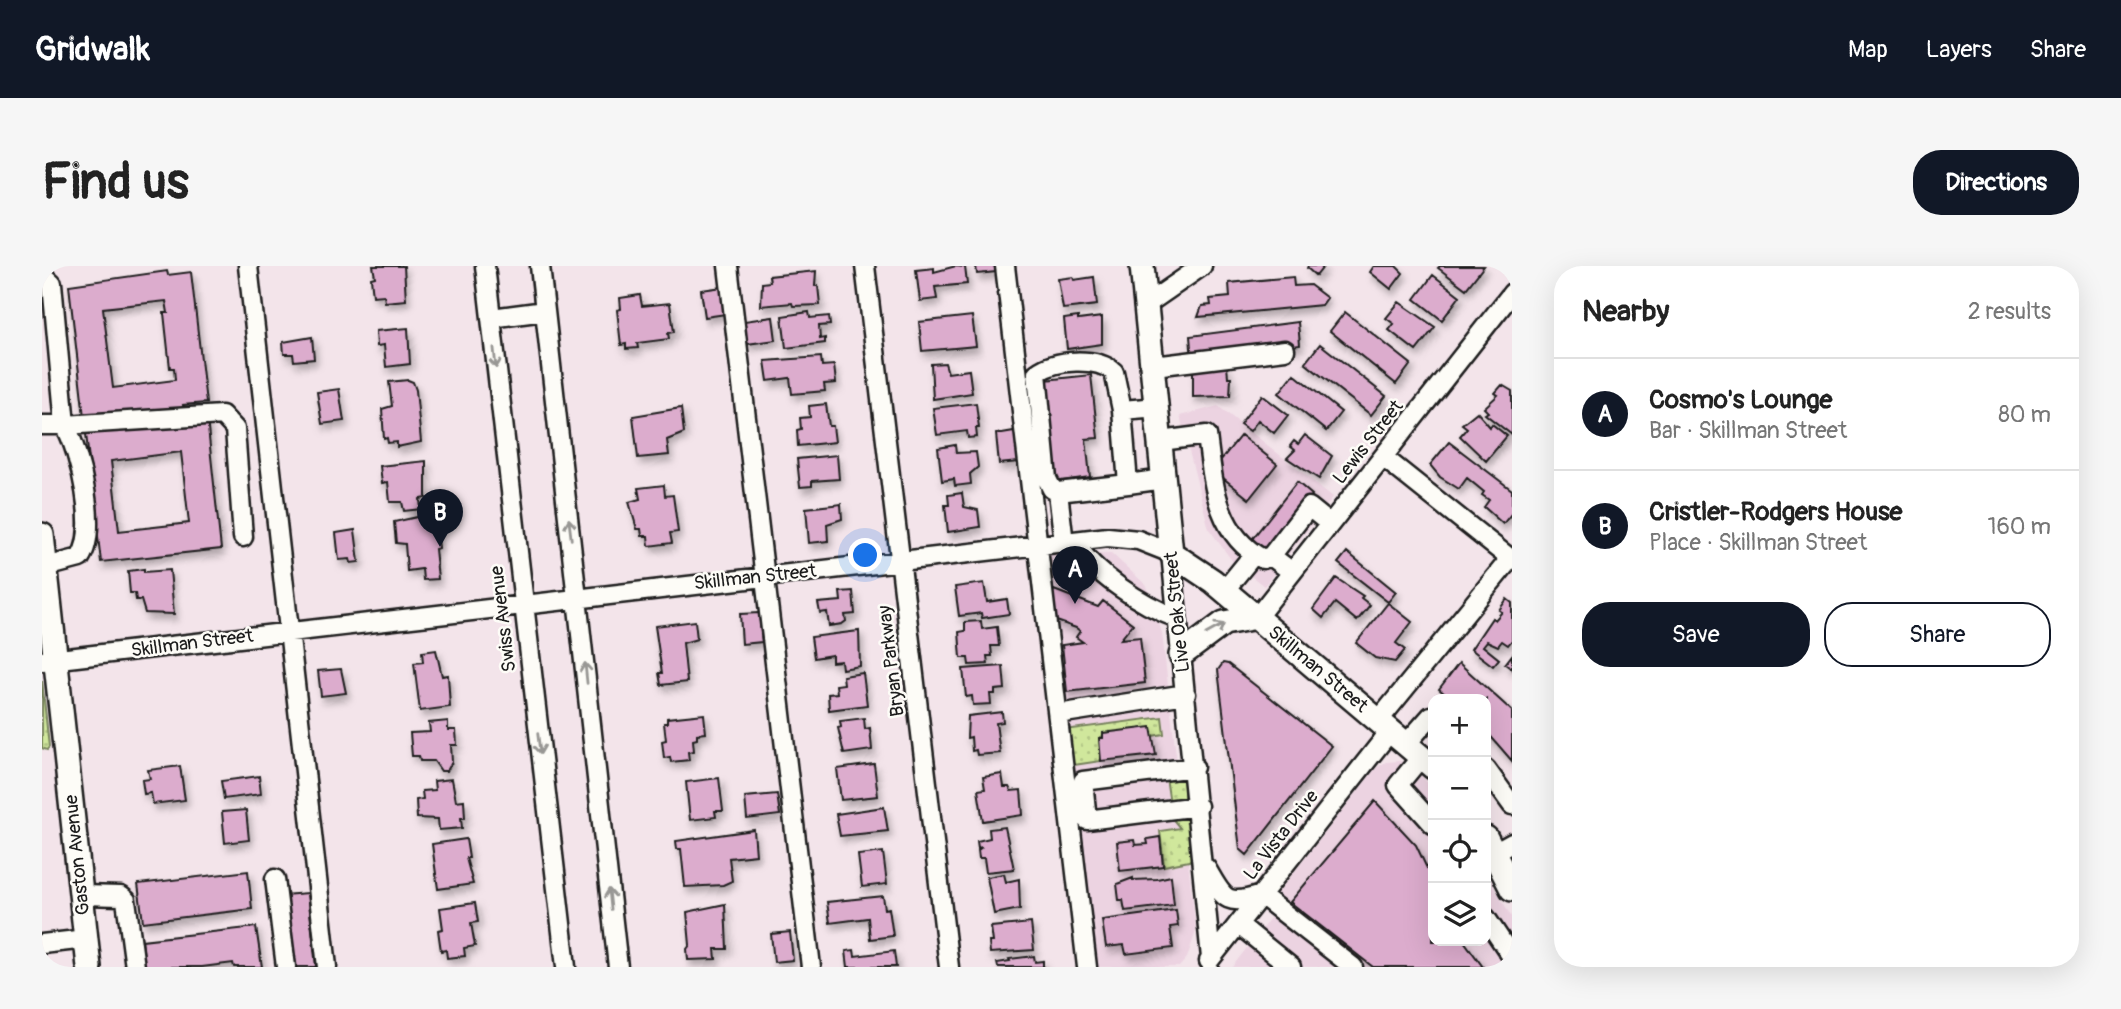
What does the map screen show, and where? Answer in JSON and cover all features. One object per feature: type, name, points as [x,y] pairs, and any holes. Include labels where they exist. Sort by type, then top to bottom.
[{"type":"main road","name":"Live Oak Street","points":[[1142,266],[1171,554]]},
{"type":"main road","name":"Gaston Avenue","points":[[42,535],[46,567],[49,660],[82,895],[89,967]]},
{"type":"main road","name":"Skillman Street","points":[[1171,554],[1224,591],[1407,743]]},
{"type":"main road","points":[[1181,655],[1217,627],[1256,617]]},
{"type":"main road","points":[[1497,845],[1512,889]]},
{"type":"street","points":[[248,266],[327,967]]},
{"type":"street","name":"Swiss Avenue","points":[[485,266],[566,967]]},
{"type":"street","points":[[540,266],[618,967]]},
{"type":"street","points":[[728,266],[811,967]]},
{"type":"street","name":"Bryan Parkway","points":[[865,266],[948,967]]},
{"type":"street","points":[[1005,266],[1087,967]]},
{"type":"street","points":[[1147,304],[1202,266]]},
{"type":"street","points":[[42,274],[52,282],[65,425],[78,454],[89,537],[80,558],[46,567]]},
{"type":"street","name":"Lewis Street","points":[[1256,617],[1512,293]]},
{"type":"street","points":[[491,318],[545,311]]},
{"type":"street","points":[[1154,366],[1284,350]]},
{"type":"street","points":[[1128,484],[1122,410],[1114,372],[1100,363],[1051,366],[1037,373],[1047,479],[1052,489],[1058,492],[1128,484],[1164,479]]},
{"type":"street","points":[[1122,410],[1158,407]]},
{"type":"street","points":[[42,425],[222,415],[235,429],[243,537]]},
{"type":"street","points":[[1161,441],[1207,435],[1214,491],[1224,519],[1236,537],[1292,572]]},
{"type":"street","points":[[1383,457],[1511,559]]},
{"type":"street","points":[[1058,492],[1069,542],[1150,608],[1177,618]]},
{"type":"street","points":[[1224,591],[1310,507],[1330,524]]},
{"type":"street","name":"Skillman Street","points":[[49,660],[578,596],[1069,542],[1125,538],[1147,542],[1171,554]]},
{"type":"street","name":"Live Oak Street","points":[[1171,554],[1213,964]]},
{"type":"street","name":"La Vista Drive","points":[[1213,964],[1238,924],[1261,895],[1407,743],[1511,559]]},
{"type":"street","points":[[1058,714],[1186,694]]},
{"type":"street","points":[[1428,719],[1407,743],[1398,785],[1429,820]]},
{"type":"street","points":[[1194,768],[1083,781],[1087,820],[1198,806]]},
{"type":"street","points":[[1491,776],[1512,805]]},
{"type":"street","points":[[1204,865],[1229,900],[1239,902],[1261,895],[1353,967]]},
{"type":"street","points":[[275,879],[286,967]]},
{"type":"street","points":[[82,895],[121,896],[126,900],[135,967]]},
{"type":"street","points":[[1238,924],[1291,967]]},
{"type":"street","points":[[1491,926],[1512,957]]},
{"type":"street","points":[[42,944],[86,939]]},
{"type":"shaded area","points":[[1218,406],[1333,497],[1264,586],[1233,562],[1209,529],[1180,416]]},
{"type":"shaded area","points":[[1111,553],[1147,586],[1162,633],[1196,931],[1187,958],[1179,967],[1079,967],[1036,555]]},
{"type":"shaded area","points":[[1400,761],[1418,772],[1428,783],[1428,946],[1491,946],[1491,882],[1512,918],[1512,967],[1232,967],[1284,900],[1277,894],[1376,768],[1386,762]]},
{"type":"green space","points":[[42,681],[49,747],[47,750],[42,748]]},
{"type":"green space","points":[[1162,717],[1164,734],[1152,736],[1151,730],[1103,736],[1099,738],[1101,761],[1067,766],[1064,730]]},
{"type":"green space","points":[[1179,776],[1185,783],[1184,799],[1170,804],[1166,777]]},
{"type":"green space","points":[[1185,816],[1190,821],[1194,856],[1189,861],[1164,866],[1160,831],[1180,828],[1171,817]]},
{"type":"building","points":[[373,266],[404,266],[406,300],[385,302],[384,295],[373,296]]},
{"type":"building","points":[[956,266],[965,267],[967,284],[935,287],[937,299],[920,301],[916,270],[934,268],[934,272]]},
{"type":"building","points":[[976,266],[995,266],[996,272],[977,274]]},
{"type":"building","points":[[1308,266],[1324,266],[1316,276]]},
{"type":"building","points":[[1374,266],[1396,266],[1403,273],[1391,289],[1370,272]]},
{"type":"building","points":[[1484,266],[1466,289],[1438,268]]},
{"type":"building","points":[[167,271],[168,275],[191,272],[206,403],[183,405],[184,410],[84,417],[69,285]],"holes":[[[166,301],[168,313],[164,313],[170,368],[174,368],[175,380],[113,388],[103,308]]]},
{"type":"building","points":[[816,271],[815,286],[818,286],[820,305],[793,306],[792,303],[761,306],[762,283],[770,282],[769,276]]},
{"type":"building","points":[[1433,275],[1460,296],[1442,320],[1415,299]]},
{"type":"building","points":[[1073,277],[1074,280],[1094,277],[1097,305],[1063,309],[1058,279]]},
{"type":"building","points":[[1293,277],[1294,286],[1310,285],[1327,298],[1322,305],[1198,317],[1202,306],[1211,305],[1210,299],[1230,297],[1229,283]]},
{"type":"building","points":[[723,287],[726,314],[705,317],[701,290]]},
{"type":"building","points":[[640,295],[642,306],[670,303],[674,332],[668,333],[669,339],[637,343],[638,348],[626,349],[626,344],[621,345],[617,310],[621,309],[620,298]]},
{"type":"building","points":[[1399,302],[1435,327],[1416,351],[1389,330],[1394,324],[1386,318]]},
{"type":"building","points":[[809,312],[810,318],[829,316],[830,325],[819,326],[820,339],[825,338],[825,343],[786,348],[782,316]]},
{"type":"building","points":[[1345,312],[1411,364],[1396,384],[1330,331]]},
{"type":"building","points":[[972,316],[976,346],[922,351],[919,322]]},
{"type":"building","points":[[773,317],[776,340],[747,344],[744,321]]},
{"type":"building","points":[[1078,317],[1078,320],[1102,317],[1102,344],[1067,349],[1064,319]]},
{"type":"building","points":[[1298,322],[1300,345],[1192,360],[1190,336]]},
{"type":"building","points":[[408,328],[410,364],[386,367],[384,345],[377,346],[376,331]]},
{"type":"building","points":[[312,337],[314,359],[294,361],[293,354],[284,354],[283,342]]},
{"type":"building","points":[[1320,344],[1386,396],[1371,415],[1305,363]]},
{"type":"building","points":[[821,357],[822,366],[834,365],[836,383],[824,384],[825,391],[792,394],[790,378],[768,381],[765,361]]},
{"type":"building","points":[[945,363],[948,373],[969,370],[972,393],[933,399],[931,364]]},
{"type":"building","points":[[1227,366],[1228,377],[1231,377],[1230,396],[1193,397],[1193,370]]},
{"type":"building","points":[[1294,374],[1341,412],[1326,431],[1279,393]]},
{"type":"building","points":[[1091,375],[1098,438],[1086,439],[1090,477],[1054,482],[1045,380]]},
{"type":"building","points":[[389,382],[413,382],[416,390],[421,442],[397,447],[397,442],[388,443],[387,438],[384,439],[382,409],[392,406]]},
{"type":"building","points":[[1502,385],[1512,391],[1512,435],[1485,414],[1488,412],[1484,408],[1498,395],[1495,393]]},
{"type":"building","points":[[339,389],[344,421],[322,424],[317,392]]},
{"type":"building","points":[[1262,395],[1288,415],[1274,433],[1258,420],[1250,431],[1240,424]]},
{"type":"building","points":[[976,403],[979,428],[976,428],[977,437],[968,438],[967,431],[937,435],[933,408]]},
{"type":"building","points":[[826,404],[829,426],[833,426],[835,442],[798,446],[797,430],[801,429],[800,418],[810,417],[809,406]]},
{"type":"building","points":[[681,408],[684,433],[667,440],[669,455],[638,458],[633,416]]},
{"type":"building","points":[[1477,412],[1490,427],[1492,424],[1507,436],[1486,461],[1460,436],[1467,428],[1462,424]]},
{"type":"building","points":[[207,419],[221,549],[101,562],[86,434]],"holes":[[[181,452],[189,523],[119,531],[111,461]]]},
{"type":"building","points":[[1014,431],[1019,453],[1018,462],[999,464],[996,434]]},
{"type":"building","points":[[1241,435],[1277,464],[1249,499],[1222,477],[1221,460]]},
{"type":"building","points":[[1305,435],[1332,456],[1319,479],[1287,458],[1295,450],[1290,446],[1294,441],[1298,444]]},
{"type":"building","points":[[1449,442],[1512,490],[1512,513],[1503,524],[1484,507],[1489,500],[1482,495],[1484,492],[1467,478],[1459,489],[1440,477],[1430,465]]},
{"type":"building","points":[[955,445],[956,453],[976,452],[978,467],[970,474],[971,484],[955,486],[954,479],[942,481],[938,448]]},
{"type":"building","points":[[837,455],[839,479],[812,481],[812,486],[800,487],[797,459]]},
{"type":"building","points":[[426,461],[426,498],[420,499],[421,509],[404,511],[402,502],[390,502],[388,482],[382,483],[380,466]]},
{"type":"building","points":[[1297,482],[1312,495],[1265,556],[1249,543]]},
{"type":"building","points":[[664,485],[665,496],[673,495],[678,532],[670,533],[672,543],[649,546],[648,536],[642,536],[641,529],[637,529],[629,502],[640,499],[638,488]]},
{"type":"building","points":[[962,493],[964,507],[978,510],[980,527],[948,532],[945,505],[949,505],[948,495]]},
{"type":"building","points":[[841,504],[842,519],[827,524],[828,541],[809,543],[806,508]]},
{"type":"building","points":[[431,514],[434,539],[438,539],[439,548],[435,549],[438,579],[423,580],[422,569],[407,571],[405,544],[396,543],[394,522]]},
{"type":"building","points":[[355,530],[359,562],[339,560],[336,533]]},
{"type":"building","points":[[1347,552],[1396,592],[1388,602],[1338,563]]},
{"type":"building","points":[[144,569],[144,572],[170,570],[174,614],[145,613],[141,600],[136,600],[135,593],[130,593],[128,571]]},
{"type":"building","points":[[1336,578],[1363,596],[1361,598],[1370,605],[1357,621],[1335,603],[1323,618],[1313,609]]},
{"type":"building","points":[[984,583],[987,602],[1007,599],[1009,614],[982,618],[981,613],[959,616],[955,587]]},
{"type":"building","points":[[1054,590],[1098,607],[1103,601],[1133,624],[1121,639],[1140,637],[1145,683],[1067,692],[1062,645],[1083,642],[1076,637],[1080,631],[1076,628],[1051,619],[1048,606]]},
{"type":"building","points":[[853,591],[855,614],[845,615],[846,621],[842,624],[829,626],[827,612],[820,613],[818,603],[841,601],[840,592]]},
{"type":"building","points":[[1507,599],[1512,603],[1512,640],[1508,645],[1502,641],[1498,646],[1487,641],[1483,646],[1499,659],[1493,666],[1471,649],[1492,618],[1495,620],[1502,612],[1499,610]]},
{"type":"building","points":[[1388,603],[1412,622],[1396,643],[1405,650],[1395,662],[1375,658],[1356,643]]},
{"type":"building","points":[[759,613],[762,642],[742,644],[740,614]]},
{"type":"building","points":[[695,621],[697,639],[683,643],[687,682],[661,685],[659,673],[662,673],[655,626]]},
{"type":"building","points":[[981,621],[982,629],[997,627],[999,646],[991,646],[992,656],[987,656],[988,664],[969,665],[968,658],[961,658],[959,632],[965,631],[965,622]]},
{"type":"building","points":[[859,631],[860,666],[842,669],[841,661],[832,662],[832,655],[814,658],[811,637]]},
{"type":"building","points":[[436,650],[442,676],[448,675],[450,707],[420,711],[414,663],[423,662],[422,652]]},
{"type":"building","points":[[1512,655],[1512,669],[1505,664]]},
{"type":"building","points":[[1223,663],[1228,664],[1332,746],[1247,855],[1240,849],[1218,670]]},
{"type":"building","points":[[1459,663],[1512,711],[1512,761],[1491,737],[1491,694],[1445,694],[1439,689]]},
{"type":"building","points":[[1003,666],[1005,689],[995,690],[995,694],[990,694],[991,704],[973,705],[972,696],[966,697],[963,669]]},
{"type":"building","points":[[341,669],[346,693],[321,696],[318,671]]},
{"type":"building","points":[[863,673],[867,705],[829,710],[828,694],[837,693],[836,685],[844,684],[843,676]]},
{"type":"building","points":[[1002,712],[1003,722],[996,723],[1000,753],[977,755],[976,750],[972,751],[971,737],[967,738],[968,716]]},
{"type":"building","points":[[704,714],[706,733],[697,734],[697,739],[693,740],[694,751],[688,752],[689,760],[671,762],[670,757],[664,758],[662,741],[666,740],[664,723],[667,723],[667,718]]},
{"type":"building","points":[[864,718],[865,729],[870,728],[872,750],[844,754],[838,728],[841,727],[840,721]]},
{"type":"building","points":[[448,721],[448,730],[456,730],[457,745],[451,745],[452,762],[447,771],[441,771],[434,761],[420,761],[419,756],[412,756],[410,733],[430,732],[429,723]]},
{"type":"building","points":[[1151,727],[1156,755],[1101,761],[1099,738],[1103,738],[1103,733]]},
{"type":"building","points":[[874,764],[878,796],[841,800],[837,769]]},
{"type":"building","points":[[180,766],[185,800],[153,804],[151,793],[144,794],[142,780],[150,779],[148,770]]},
{"type":"building","points":[[1002,774],[1004,787],[1009,787],[1011,791],[1021,790],[1023,815],[983,821],[978,790],[985,789],[983,777]]},
{"type":"building","points":[[259,776],[261,794],[224,799],[221,781]]},
{"type":"building","points":[[719,778],[723,811],[715,811],[716,817],[690,820],[686,782]]},
{"type":"building","points":[[452,779],[456,801],[464,800],[465,818],[461,818],[462,828],[439,830],[438,819],[417,818],[416,800],[423,799],[422,791],[435,790],[434,781]]},
{"type":"building","points":[[777,794],[780,815],[747,819],[745,797]]},
{"type":"building","points":[[1375,801],[1416,845],[1428,870],[1428,946],[1468,946],[1483,967],[1373,967],[1290,902]]},
{"type":"building","points":[[884,807],[888,831],[840,836],[836,814]]},
{"type":"building","points":[[246,810],[249,840],[225,843],[222,812]]},
{"type":"building","points":[[1005,827],[1014,869],[986,872],[984,858],[979,858],[978,850],[982,847],[978,848],[977,841],[990,838],[989,829]]},
{"type":"building","points":[[754,830],[756,855],[729,858],[732,881],[723,885],[685,887],[681,849],[677,849],[676,841]]},
{"type":"building","points":[[1160,837],[1163,866],[1120,871],[1117,842],[1134,840],[1135,845],[1148,844],[1147,839]]},
{"type":"building","points":[[466,839],[469,858],[466,858],[473,884],[438,889],[432,844]]},
{"type":"building","points":[[883,852],[887,884],[862,887],[858,855]]},
{"type":"building","points":[[248,871],[252,909],[143,922],[138,884]]},
{"type":"building","points":[[1004,874],[1006,882],[1019,879],[1020,909],[994,914],[987,877]]},
{"type":"building","points":[[1171,876],[1174,905],[1125,911],[1123,900],[1119,900],[1117,884],[1133,878],[1157,879]]},
{"type":"building","points":[[308,893],[316,967],[291,967],[283,895]]},
{"type":"building","points":[[883,896],[885,909],[889,908],[893,936],[870,939],[868,918],[830,923],[827,902]]},
{"type":"building","points":[[475,903],[478,922],[471,923],[475,946],[464,948],[465,956],[447,958],[446,950],[441,951],[438,930],[443,929],[440,908]]},
{"type":"building","points":[[725,904],[727,949],[715,949],[716,959],[688,960],[687,949],[690,945],[687,912]]},
{"type":"building","points":[[1176,910],[1178,926],[1170,927],[1173,948],[1126,954],[1124,945],[1106,947],[1102,920]]},
{"type":"building","points":[[1031,923],[1034,950],[990,953],[989,942],[993,942],[991,927]]},
{"type":"building","points":[[256,927],[262,967],[234,967],[233,963],[202,967],[145,967],[142,940]]},
{"type":"building","points":[[790,932],[793,960],[774,962],[771,934]]},
{"type":"building","points":[[854,950],[855,956],[894,951],[896,967],[848,967],[846,951]]},
{"type":"building","points":[[1034,956],[1035,962],[1043,961],[1043,967],[998,967],[997,963],[1010,961],[1009,959]]},
{"type":"place","name":"Cristler-Rodgers House","points":[[440,547]]},
{"type":"place","name":"Cosmo's Lounge","points":[[1075,604]]}]
